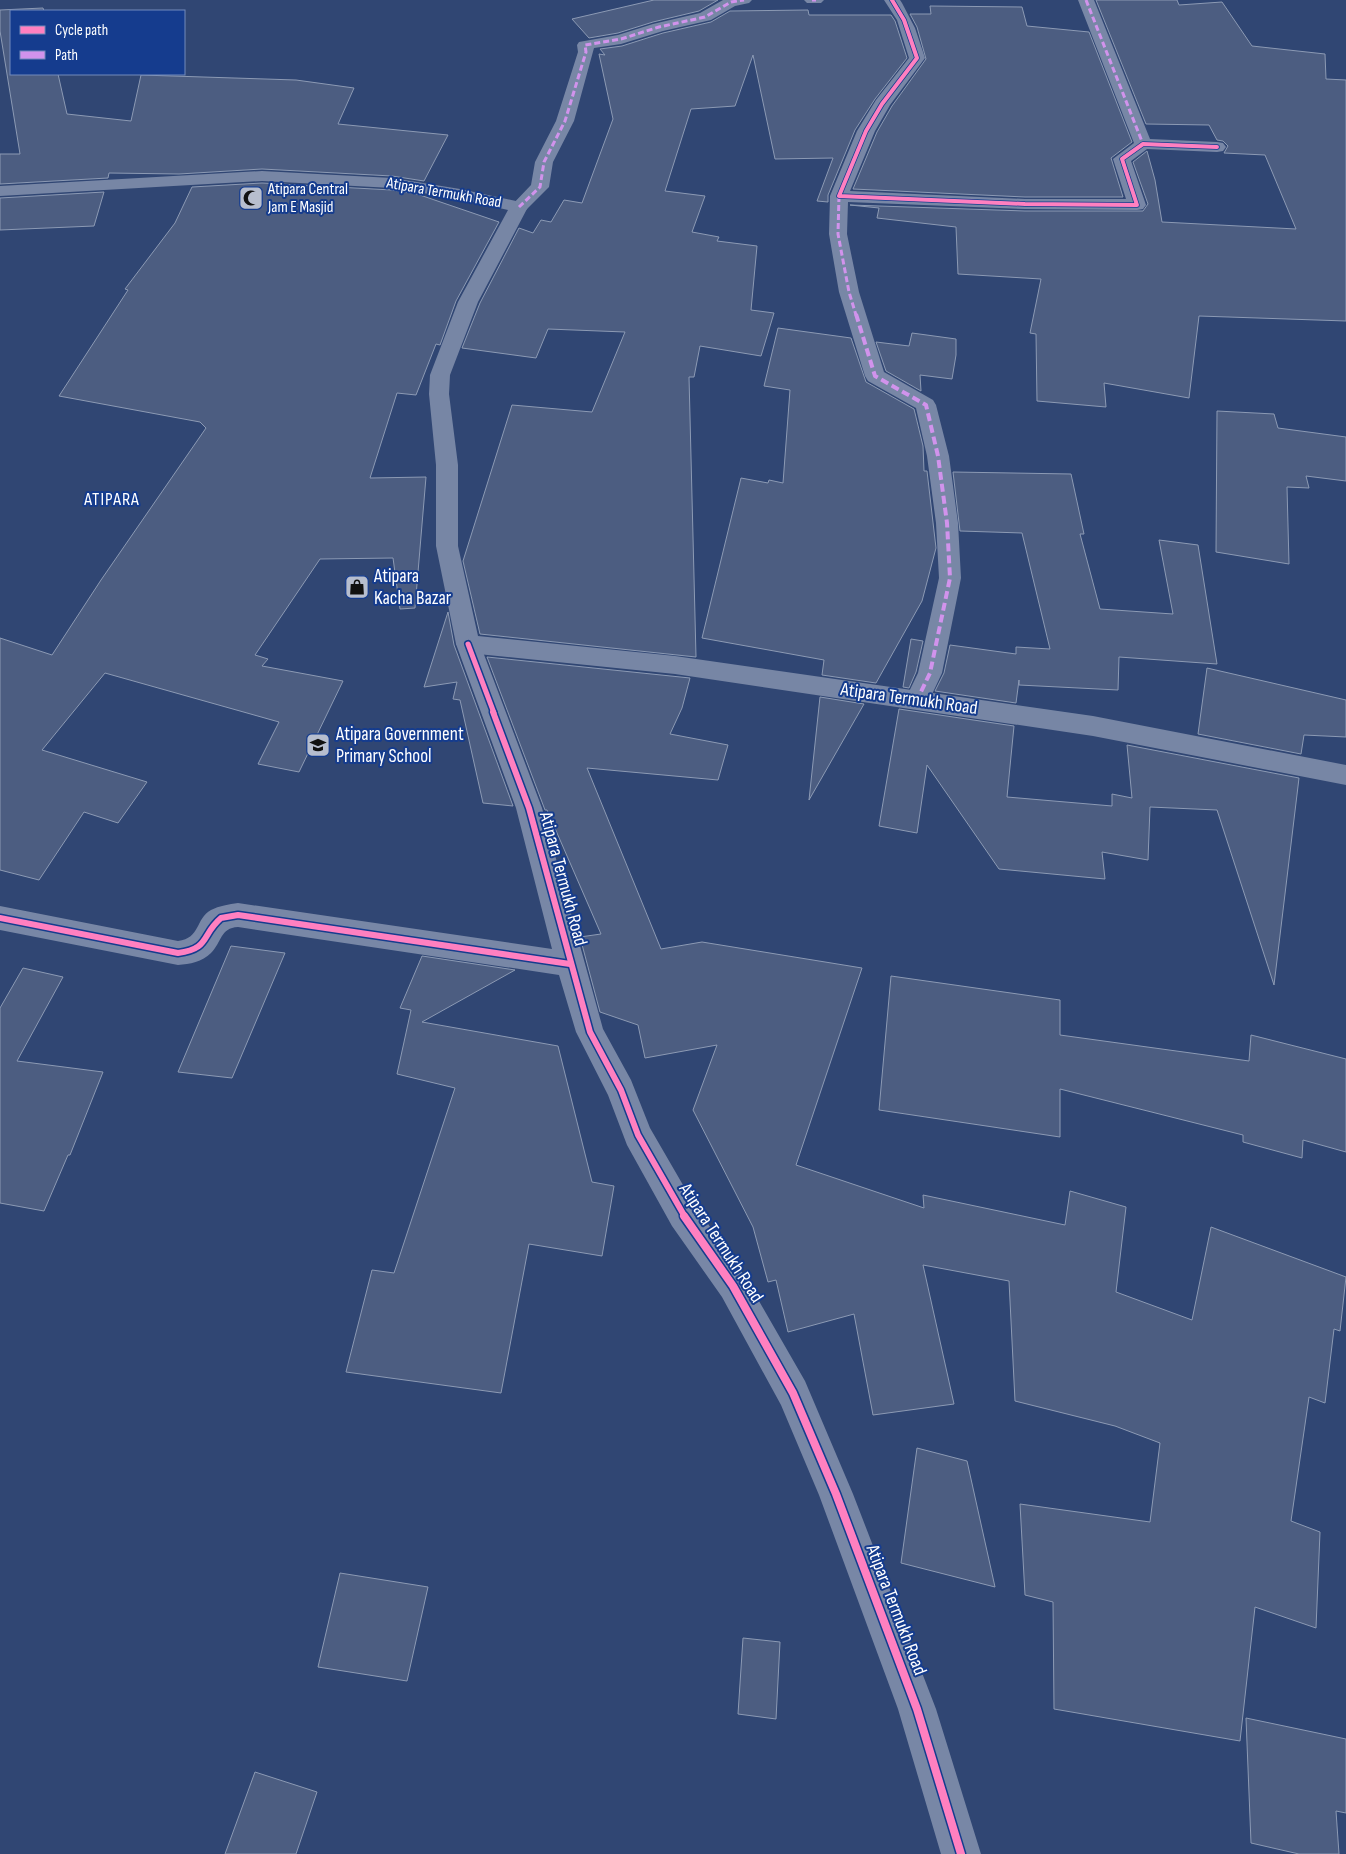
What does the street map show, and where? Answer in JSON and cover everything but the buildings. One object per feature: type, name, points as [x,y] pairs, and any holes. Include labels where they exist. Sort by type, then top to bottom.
[{"type":"main road","name":"Atipara Termukh Road","points":[[0,191],[262,176],[392,183],[460,194],[519,207],[468,302],[440,375],[439,394],[447,466],[447,546],[468,644],[675,666],[1093,726],[1346,775]]},
{"type":"street","points":[[519,207],[540,187],[544,162],[565,121],[586,52],[584,45],[621,39],[658,27],[706,17],[731,2],[744,0]]},
{"type":"street","points":[[892,0],[909,31],[917,58],[882,104],[866,131],[839,196],[838,234],[850,292],[875,376],[926,405],[938,456],[947,523],[950,578],[930,673],[917,700]]},
{"type":"street","points":[[1086,0],[1143,144]]},
{"type":"street","points":[[839,196],[1024,204],[1137,205],[1122,159],[1143,144],[1217,147]]},
{"type":"street","name":"Atipara Termukh Road","points":[[468,644],[529,808],[590,1032],[621,1090],[638,1135],[683,1215],[733,1286],[793,1393],[836,1494],[917,1709],[960,1854]]},
{"type":"street","points":[[0,918],[178,952],[192,952],[202,944],[216,921],[227,915],[238,915],[570,964]]},
{"type":"marked path","points":[[519,207],[540,187],[544,162],[565,121],[586,52],[585,45],[621,39],[659,27],[705,17],[731,2],[744,0]]},
{"type":"marked path","points":[[1086,0],[1143,144]]},
{"type":"marked path","points":[[839,196],[838,234],[849,292],[875,376],[926,405],[938,456],[947,523],[950,578],[930,673],[917,700]]},
{"type":"cycle path","points":[[892,0],[904,20],[917,58],[882,104],[866,131],[839,196],[1025,204],[1137,205],[1122,159],[1143,144],[1217,147]]},
{"type":"cycle path","points":[[468,644],[529,808],[590,1032],[621,1090],[638,1135],[683,1215],[733,1286],[793,1393],[836,1494],[917,1709],[961,1854]]},
{"type":"cycle path","points":[[0,918],[178,953],[191,952],[201,945],[221,918],[238,915],[570,964]]},
{"type":"place","name":"Atipara Central Jam E Masjid","points":[[251,198]]},
{"type":"place","name":"Atipara Kacha Bazar","points":[[357,587]]},
{"type":"place","name":"Atipara Government Primary School","points":[[318,745]]},
{"type":"district","name":"ATIPARA","points":[[112,499]]}]
